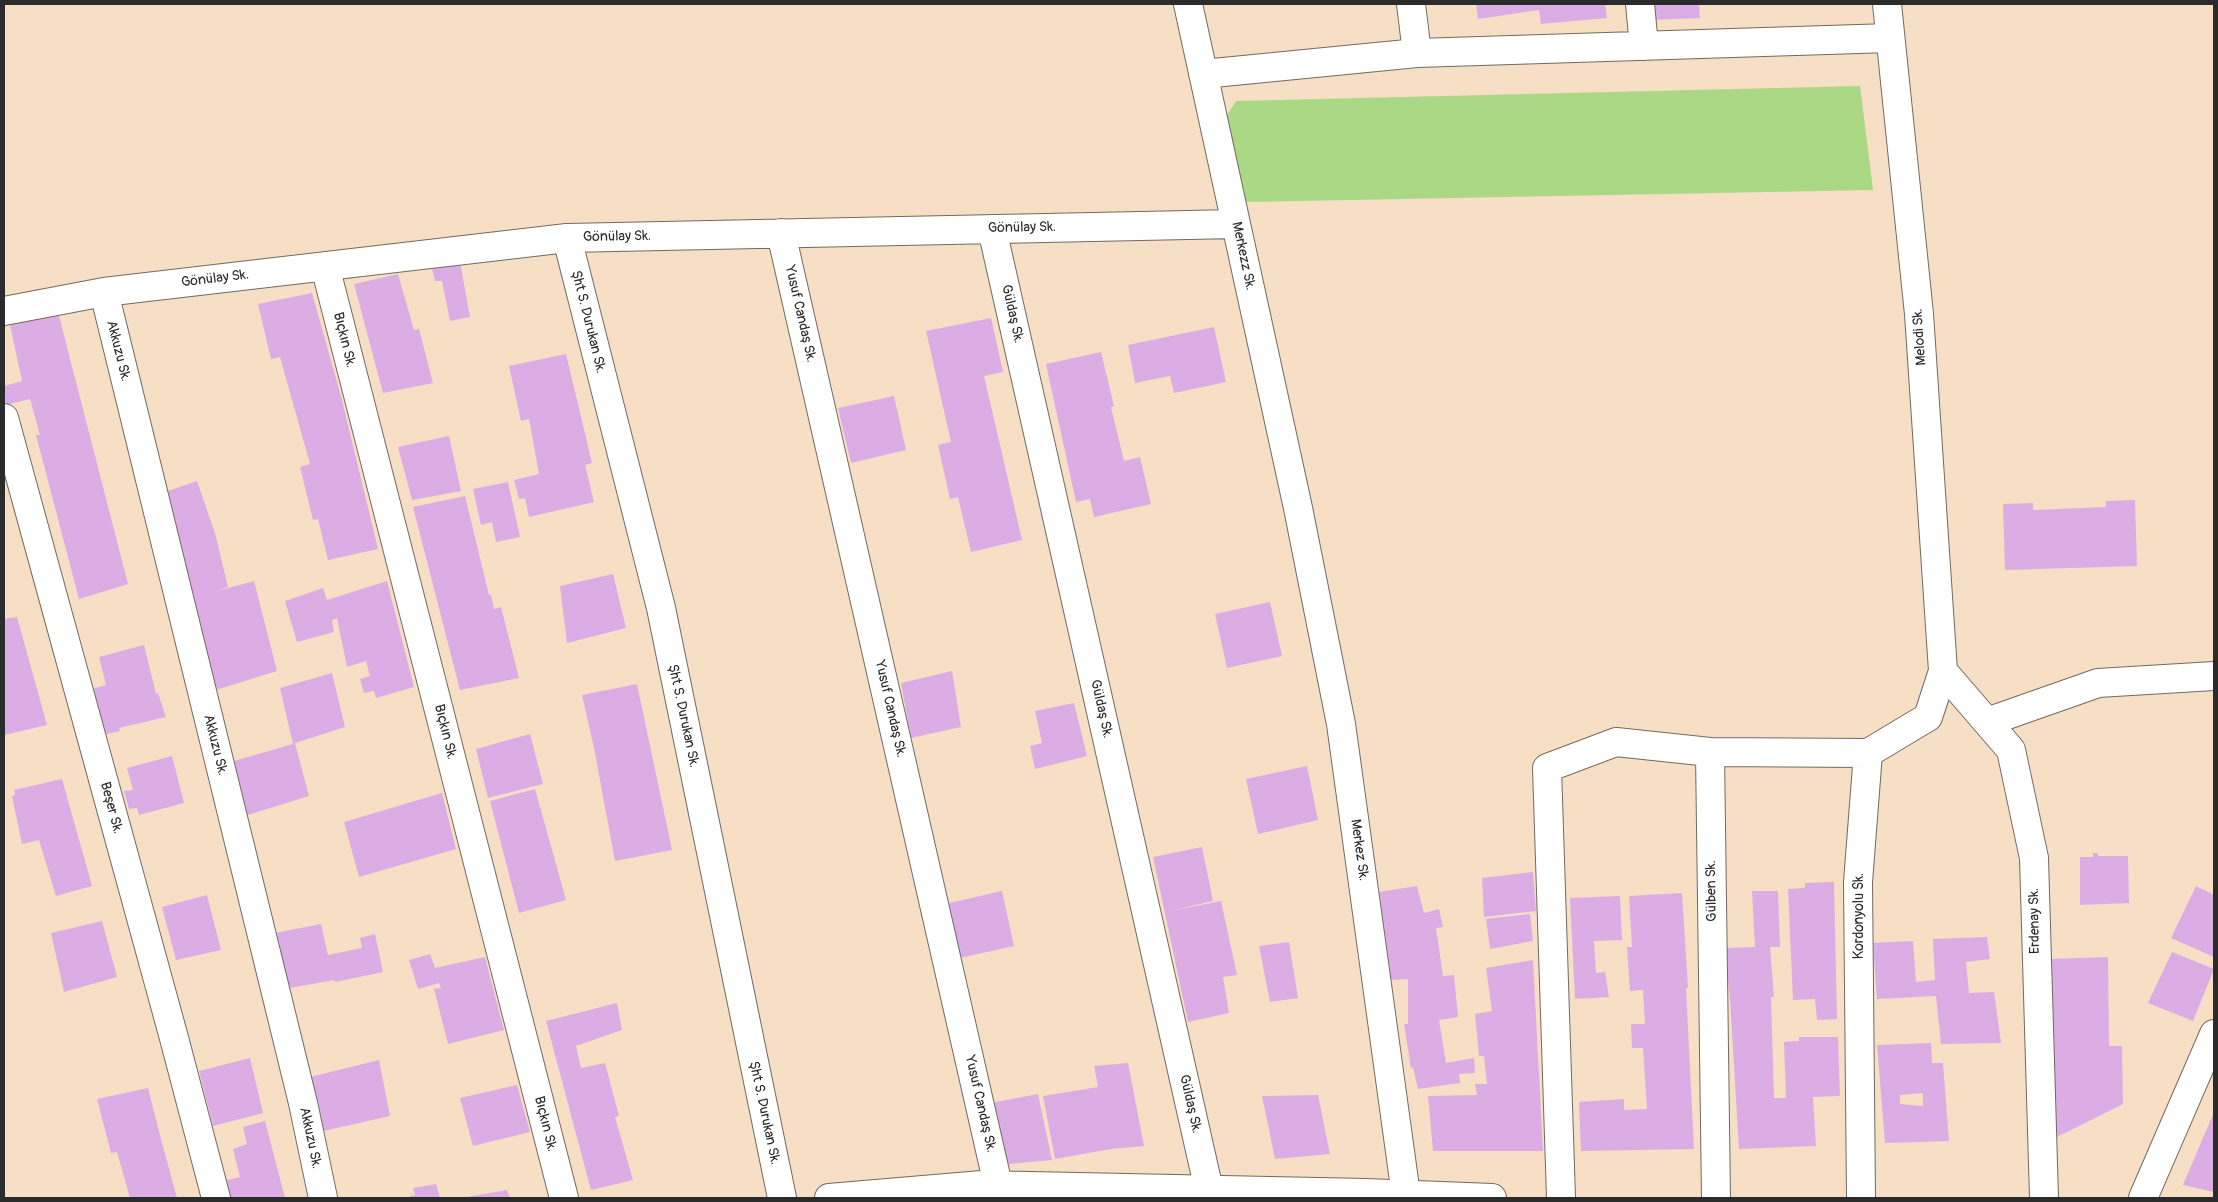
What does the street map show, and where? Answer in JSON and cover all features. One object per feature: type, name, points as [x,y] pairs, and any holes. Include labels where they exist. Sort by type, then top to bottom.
[{"type":"street","name":"Merkezz Sk.","points":[[1188,4],[1298,508]]},
{"type":"street","points":[[1411,4],[1417,52]]},
{"type":"street","points":[[1640,4],[1644,46]]},
{"type":"street","name":"Melodi Sk.","points":[[1887,4],[1919,314],[1943,671]]},
{"type":"street","points":[[1203,74],[1417,52],[1890,38]]},
{"type":"street","name":"Gönülay Sk.","points":[[4,311],[104,292],[567,238],[1236,224]]},
{"type":"street","name":"Güldaş Sk.","points":[[992,229],[1209,1190]]},
{"type":"street","name":"Yusuf Candaş Sk.","points":[[781,233],[998,1186]]},
{"type":"street","name":"Şht S. Durukan Sk.","points":[[567,238],[661,608],[782,1198]]},
{"type":"street","name":"Bıçkın Sk.","points":[[325,266],[564,1198]]},
{"type":"street","name":"Akkuzu Sk.","points":[[104,292],[303,1103],[323,1198]]},
{"type":"street","name":"Beşer Sk.","points":[[4,418],[216,1198]]},
{"type":"street","name":"Merkez Sk.","points":[[1298,508],[1341,724],[1406,1196]]},
{"type":"street","points":[[1561,1198],[1547,768],[1616,742],[1710,752],[1868,753],[1928,718],[1943,671]]},
{"type":"street","name":"Erdenay Sk.","points":[[1943,671],[2011,750],[2034,858],[2044,1198]]},
{"type":"street","points":[[1987,722],[2098,683],[2214,676]]},
{"type":"street","name":"Gülben Sk.","points":[[1710,752],[1716,1198]]},
{"type":"street","name":"Kordonyolu Sk.","points":[[1862,1198],[1858,882],[1868,753]]},
{"type":"street","points":[[2143,1198],[2214,1034]]},
{"type":"street","points":[[828,1198],[982,1185],[1492,1198]]},
{"type":"green space","points":[[1860,86],[1873,190],[1245,202],[1226,117],[1236,101]]},
{"type":"building","points":[[1476,4],[1605,4],[1607,18],[1541,24],[1539,10],[1478,19]]},
{"type":"building","points":[[1645,4],[1699,4],[1700,18],[1647,20]]},
{"type":"building","points":[[459,256],[470,317],[450,321],[442,281],[435,281],[431,264]]},
{"type":"building","points":[[398,274],[414,330],[419,329],[433,383],[383,393],[354,284]]},
{"type":"building","points":[[312,293],[342,400],[378,549],[328,560],[318,519],[313,520],[300,467],[310,464],[280,357],[271,359],[258,304]]},
{"type":"building","points":[[58,312],[128,584],[79,599],[36,435],[40,435],[30,399],[6,405],[4,397],[4,386],[22,381],[10,325]]},
{"type":"building","points":[[991,318],[1003,372],[984,376],[1022,540],[971,552],[958,497],[950,499],[938,445],[951,442],[926,331]]},
{"type":"building","points":[[1214,327],[1226,382],[1174,393],[1170,376],[1135,383],[1128,345]]},
{"type":"building","points":[[1101,352],[1114,406],[1111,407],[1124,461],[1140,457],[1151,504],[1094,517],[1090,499],[1076,502],[1046,364]]},
{"type":"building","points":[[566,354],[592,463],[585,465],[594,502],[529,517],[525,498],[519,499],[514,480],[539,474],[529,419],[521,421],[509,366]]},
{"type":"building","points":[[894,396],[906,450],[851,463],[838,408]]},
{"type":"building","points":[[449,436],[461,491],[412,500],[398,447]]},
{"type":"building","points":[[197,481],[215,533],[228,587],[217,591],[254,581],[277,671],[206,693],[162,493]]},
{"type":"building","points":[[508,482],[520,537],[496,542],[492,522],[481,525],[473,489]]},
{"type":"building","points":[[465,496],[489,595],[491,595],[494,609],[501,607],[519,678],[460,690],[413,507]]},
{"type":"building","points":[[2135,500],[2137,566],[2005,570],[2003,504],[2033,503],[2033,510],[2106,507],[2106,501]]},
{"type":"building","points":[[613,574],[626,628],[567,643],[560,586]]},
{"type":"building","points":[[387,581],[414,687],[376,698],[374,691],[364,693],[360,679],[370,676],[366,661],[347,667],[337,618],[332,620],[334,632],[297,642],[285,601],[323,588],[327,600]]},
{"type":"building","points":[[1270,602],[1282,656],[1227,668],[1215,614]]},
{"type":"building","points":[[17,617],[47,725],[4,735],[4,619]]},
{"type":"building","points":[[144,645],[156,694],[158,693],[166,717],[119,728],[120,731],[98,736],[92,689],[106,685],[99,657]]},
{"type":"building","points":[[952,671],[961,727],[911,738],[901,683]]},
{"type":"building","points":[[332,673],[345,727],[295,743],[309,796],[241,817],[227,763],[293,744],[280,688]]},
{"type":"building","points":[[637,684],[672,850],[615,861],[582,695]]},
{"type":"building","points":[[1074,703],[1087,756],[1035,769],[1030,746],[1042,743],[1035,711]]},
{"type":"building","points":[[530,734],[543,784],[488,798],[476,749]]},
{"type":"building","points":[[172,756],[184,803],[139,815],[137,808],[129,809],[124,791],[133,790],[127,768]]},
{"type":"building","points":[[1307,766],[1318,820],[1258,834],[1246,779]]},
{"type":"building","points":[[62,779],[92,886],[56,896],[39,840],[22,844],[12,796],[15,795],[14,790]]},
{"type":"building","points":[[535,789],[566,900],[519,913],[490,801]]},
{"type":"building","points":[[442,793],[456,849],[359,877],[344,822]]},
{"type":"building","points":[[1202,847],[1213,901],[1170,911],[1221,901],[1237,975],[1223,977],[1229,1013],[1188,1022],[1153,857]]},
{"type":"building","points":[[2093,853],[2098,853],[2098,856],[2128,856],[2129,903],[2080,905],[2080,857],[2093,857]]},
{"type":"building","points":[[1533,872],[1536,911],[1484,917],[1482,878]]},
{"type":"building","points":[[1834,882],[1837,1019],[1817,1020],[1815,999],[1793,1000],[1788,889],[1805,888],[1805,883]]},
{"type":"building","points":[[1417,886],[1424,913],[1439,909],[1443,927],[1436,928],[1443,976],[1454,975],[1458,1017],[1439,1020],[1446,1063],[1474,1058],[1475,1073],[1459,1074],[1460,1083],[1418,1089],[1413,1067],[1411,1068],[1404,1024],[1408,1024],[1408,979],[1391,980],[1372,893]]},
{"type":"building","points":[[2196,886],[2214,895],[2214,957],[2171,938]]},
{"type":"building","points":[[1002,891],[1014,946],[955,959],[945,904]]},
{"type":"building","points":[[1752,891],[1778,891],[1780,947],[1770,947],[1774,997],[1771,997],[1774,1098],[1786,1098],[1784,1042],[1799,1041],[1799,1037],[1838,1037],[1840,1096],[1813,1097],[1816,1146],[1739,1149],[1730,999],[1724,948],[1755,947]]},
{"type":"building","points":[[1682,893],[1688,988],[1686,988],[1694,1149],[1581,1151],[1579,1102],[1624,1099],[1624,1110],[1647,1109],[1643,1048],[1632,1048],[1631,1024],[1645,1024],[1643,990],[1630,991],[1627,947],[1632,947],[1629,896]]},
{"type":"building","points":[[207,895],[221,950],[176,960],[162,907]]},
{"type":"building","points":[[1620,896],[1622,940],[1594,941],[1596,973],[1605,972],[1609,997],[1575,999],[1570,898]]},
{"type":"building","points":[[1530,914],[1533,941],[1490,949],[1486,919]]},
{"type":"building","points":[[102,921],[117,977],[64,992],[51,933]]},
{"type":"building","points":[[321,924],[328,955],[362,948],[360,938],[375,934],[383,972],[335,982],[334,980],[284,989],[270,934]]},
{"type":"building","points":[[1987,937],[1990,959],[1966,962],[1969,993],[1994,992],[2001,1043],[1941,1044],[1936,996],[1877,999],[1873,943],[1913,941],[1916,982],[1935,980],[1933,939]]},
{"type":"building","points":[[1289,942],[1298,998],[1270,1002],[1259,946]]},
{"type":"building","points":[[2172,952],[2214,969],[2193,1021],[2148,1003]]},
{"type":"building","points":[[430,954],[435,968],[485,957],[504,1030],[448,1044],[434,989],[441,988],[439,983],[418,989],[409,960]]},
{"type":"building","points":[[2108,957],[2109,1046],[2122,1046],[2123,1104],[2053,1139],[2051,959]]},
{"type":"building","points":[[1533,960],[1543,1151],[1433,1151],[1428,1096],[1477,1095],[1475,1084],[1487,1084],[1484,1056],[1479,1056],[1475,1014],[1492,1011],[1486,968]]},
{"type":"building","points":[[617,1003],[622,1030],[576,1046],[581,1068],[605,1063],[619,1116],[615,1117],[633,1180],[591,1190],[546,1021]]},
{"type":"building","points":[[1931,1043],[1932,1063],[1943,1063],[1949,1141],[1885,1143],[1877,1045]],"holes":[[[1923,1093],[1923,1106],[1900,1104],[1900,1095]]]},
{"type":"building","points":[[250,1058],[263,1113],[213,1126],[199,1071]]},
{"type":"building","points":[[379,1060],[390,1116],[319,1132],[306,1078]]},
{"type":"building","points":[[1128,1063],[1144,1146],[1111,1149],[1055,1159],[1043,1096],[1098,1087],[1094,1066]]},
{"type":"building","points":[[517,1085],[530,1132],[473,1146],[460,1098]]},
{"type":"building","points":[[148,1088],[177,1198],[130,1198],[117,1152],[111,1153],[97,1099]]},
{"type":"building","points":[[1038,1094],[1052,1160],[997,1165],[985,1104]]},
{"type":"building","points":[[1318,1095],[1330,1154],[1275,1159],[1262,1096]]},
{"type":"building","points":[[2214,1112],[2214,1192],[2183,1185]]},
{"type":"building","points":[[265,1121],[285,1198],[231,1198],[227,1180],[240,1177],[233,1149],[247,1144],[243,1127]]},
{"type":"building","points":[[436,1184],[440,1198],[411,1198],[410,1196],[415,1195],[413,1188]]},
{"type":"building","points":[[507,1190],[510,1198],[467,1198],[467,1197]]}]
